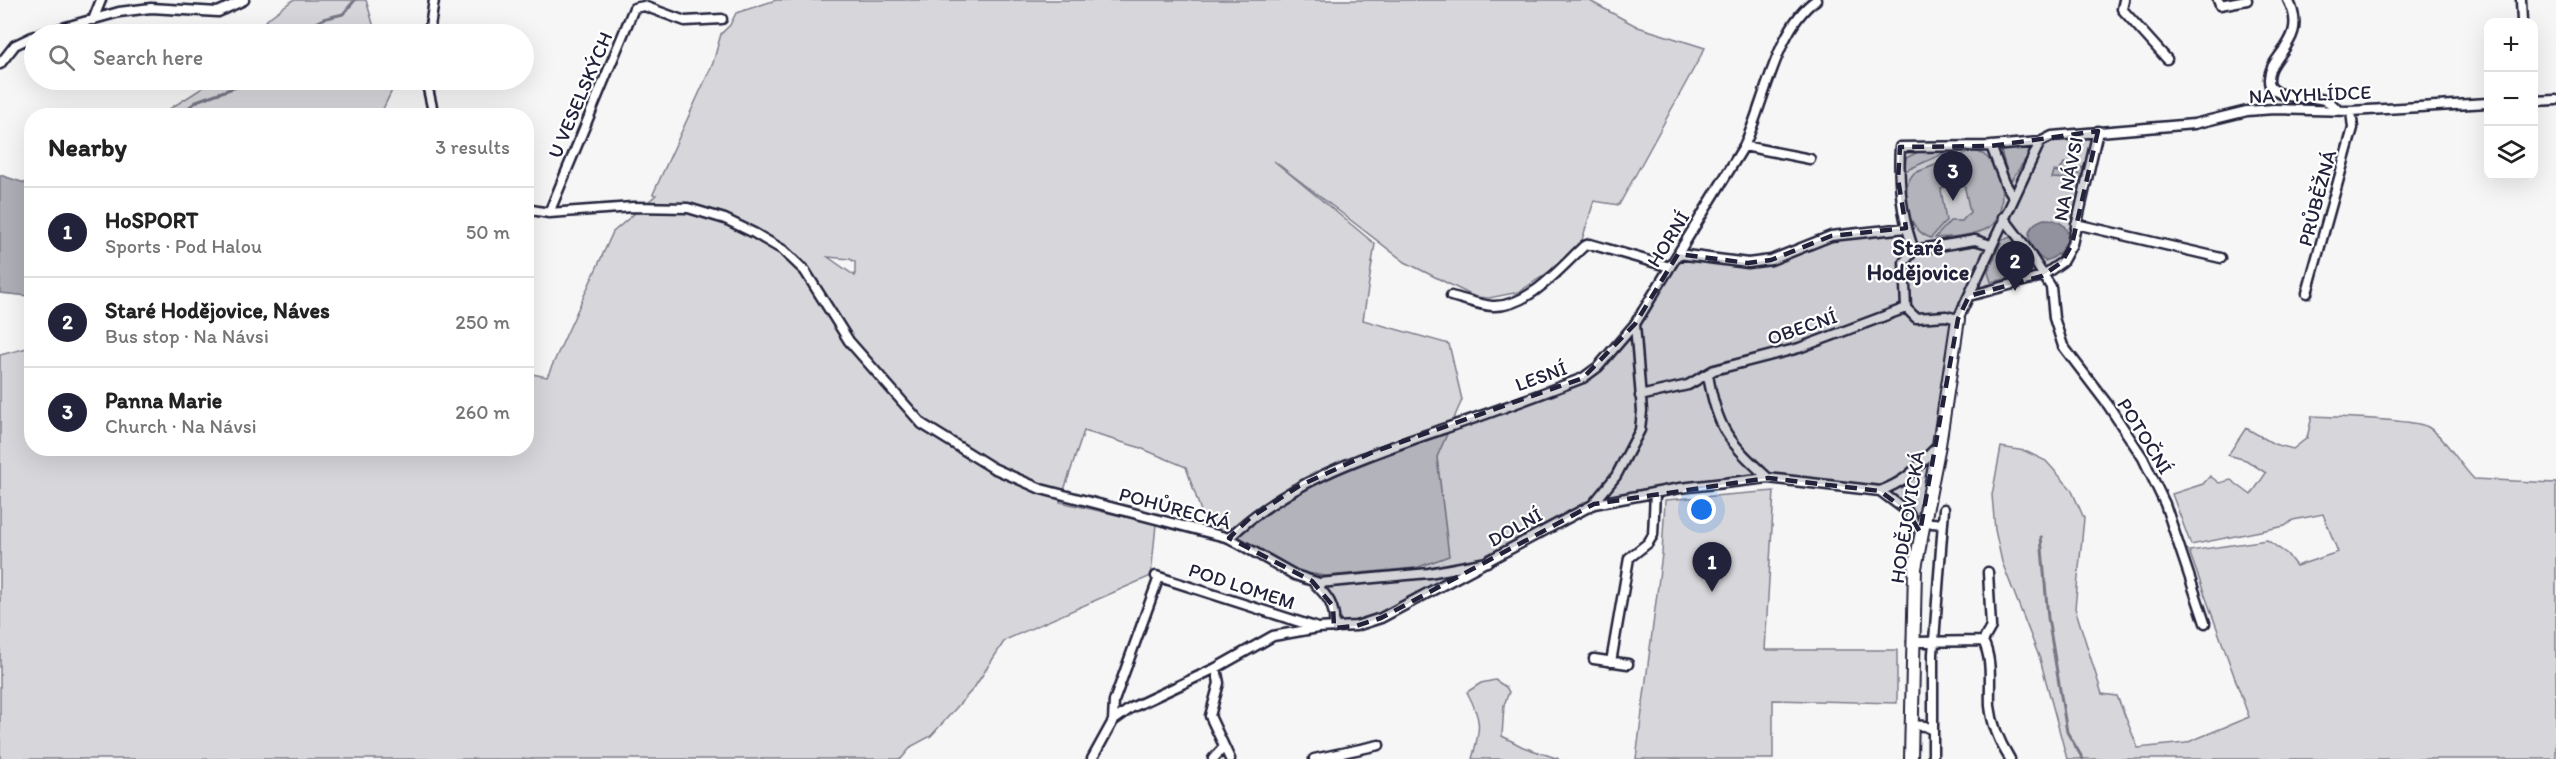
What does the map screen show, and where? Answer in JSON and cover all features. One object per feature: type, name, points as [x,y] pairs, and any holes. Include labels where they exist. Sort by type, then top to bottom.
[{"type":"street","points":[[93,20],[101,0]]},
{"type":"street","points":[[78,24],[151,8],[218,12],[244,0]]},
{"type":"street","points":[[430,24],[434,0]]},
{"type":"street","name":"HORNÍ","points":[[1635,324],[1744,146],[1754,125],[1777,53],[1802,13],[1816,0]]},
{"type":"street","points":[[2124,0],[2122,9],[2167,59]]},
{"type":"street","points":[[2219,2],[2247,0]]},
{"type":"street","points":[[2288,0],[2295,18],[2295,27],[2269,76],[2270,86],[2281,95],[2323,100],[2336,108]]},
{"type":"street","points":[[2521,0],[2522,18]]},
{"type":"street","name":"U VESELSKÝCH","points":[[549,213],[634,8],[644,6],[685,21],[722,19]]},
{"type":"street","points":[[0,64],[15,45],[24,41]]},
{"type":"street","points":[[428,90],[432,108]]},
{"type":"street","points":[[2538,101],[2556,100]]},
{"type":"street","name":"NA VYHLÍDCE","points":[[2098,131],[2194,124],[2256,110],[2336,108],[2351,111],[2484,103]]},
{"type":"street","name":"PRŮBĚŽNÁ","points":[[2307,293],[2353,128],[2351,111]]},
{"type":"street","name":"NA NÁVSI","points":[[1914,250],[1906,228],[1898,179],[1900,147],[1991,146],[2040,142],[2052,136],[2098,131],[2072,244],[2062,262],[2042,276],[1969,296]]},
{"type":"street","name":"NA NÁVSI","points":[[1958,319],[2040,142]]},
{"type":"street","points":[[1744,146],[1810,159]]},
{"type":"street","points":[[1991,146],[2005,183],[2013,196]]},
{"type":"street","name":"POHŮRECKÁ","points":[[534,210],[549,213],[633,207],[688,208],[725,219],[754,233],[783,250],[805,271],[849,341],[922,424],[993,468],[1041,489],[1230,537],[1295,575],[1312,581],[1378,579],[1487,562]]},
{"type":"street","points":[[2003,218],[2022,242],[2042,276]]},
{"type":"street","points":[[2076,224],[2221,258]]},
{"type":"street","points":[[1678,254],[1748,263],[1771,260],[1831,236],[1906,228]]},
{"type":"street","points":[[1958,319],[1946,316],[1916,318],[1906,308],[1904,262],[1914,250],[1975,240],[1991,245]]},
{"type":"street","points":[[1451,296],[1493,306],[1517,302],[1547,281],[1584,246],[1590,244],[1670,267]]},
{"type":"street","name":"POTOČNÍ","points":[[2042,276],[2051,287],[2054,318],[2063,346],[2108,405],[2143,458],[2165,504],[2205,622]]},
{"type":"street","name":"OBECNÍ","points":[[1640,396],[1688,385],[1726,367],[1799,348],[1906,308]]},
{"type":"street","name":"HODĚJOVICKÁ","points":[[1911,759],[1915,568],[1920,532],[1939,445],[1958,319]]},
{"type":"street","points":[[1594,504],[1616,476],[1640,430],[1635,324]]},
{"type":"street","name":"LESNÍ","points":[[1230,537],[1250,518],[1299,486],[1373,452],[1583,378],[1598,367],[1635,324]]},
{"type":"street","points":[[1708,375],[1717,418],[1724,433],[1768,478]]},
{"type":"street","points":[[1880,491],[1900,483],[1915,472],[1939,445]]},
{"type":"street","name":"DOLNÍ","points":[[1113,721],[1131,708],[1216,668],[1273,636],[1318,628],[1356,626],[1381,618],[1594,504],[1680,488],[1768,478],[1880,491],[1907,511],[1920,532]]},
{"type":"street","points":[[1611,662],[1629,558],[1653,536],[1655,494]]},
{"type":"street","points":[[1933,759],[1935,642],[1944,509]]},
{"type":"street","points":[[1932,523],[1943,524]]},
{"type":"street","points":[[1988,572],[1990,627],[1983,641],[1988,656],[1990,710],[1998,738],[2010,759]]},
{"type":"street","name":"POD LOMEM","points":[[1113,721],[1114,701],[1157,576],[1318,628]]},
{"type":"street","points":[[1312,581],[1326,594],[1333,606],[1334,628]]},
{"type":"street","points":[[1912,642],[1983,641]]},
{"type":"street","points":[[1594,659],[1628,664]]},
{"type":"street","points":[[1216,668],[1220,682],[1210,706],[1210,716],[1230,759]]},
{"type":"street","points":[[1092,759],[1113,721]]},
{"type":"street","points":[[1911,725],[1925,726],[1933,730]]},
{"type":"street","points":[[1314,759],[1379,745]]},
{"type":"street","points":[[1213,759],[1224,747]]},
{"type":"highlighted area","points":[[2098,131],[2072,244],[2062,262],[2042,276],[1969,296],[1958,319],[1920,532],[1907,511],[1880,491],[1768,478],[1594,504],[1381,618],[1356,626],[1334,628],[1333,606],[1312,581],[1229,538],[1250,518],[1299,486],[1373,452],[1583,378],[1635,324],[1678,254],[1748,263],[1771,260],[1831,236],[1906,228],[1898,179],[1900,147],[1991,146]]},
{"type":"shaded area","points":[[293,0],[366,0],[373,24],[263,24]]},
{"type":"shaded area","points":[[776,0],[1588,0],[1638,27],[1705,48],[1619,205],[1594,201],[1582,240],[1563,262],[1519,292],[1489,298],[1475,297],[1405,262],[1274,161],[1375,244],[1363,320],[1449,344],[1462,400],[1437,457],[1449,556],[1416,568],[1326,576],[1300,572],[1205,523],[1186,467],[1138,447],[1084,431],[1060,502],[1156,524],[1151,576],[1005,640],[974,688],[931,736],[912,746],[901,759],[0,759],[0,355],[24,349],[24,456],[534,456],[534,374],[547,377],[613,232],[656,195],[653,194],[713,63],[721,34],[730,25],[736,13]],"holes":[[[828,257],[850,259],[855,262],[855,276]]]},
{"type":"shaded area","points":[[199,90],[392,90],[383,108],[171,108]]},
{"type":"shaded area","points":[[2030,146],[2032,150],[2010,182],[2001,151]]},
{"type":"shaded area","points":[[1920,151],[1947,152],[1905,171],[1906,158]]},
{"type":"shaded area","points":[[1973,151],[1983,155],[1991,162],[1997,172],[2002,197],[1997,220],[1990,227],[1978,232],[1963,236],[1935,238],[1950,221],[1962,221],[1970,212],[1964,184],[1952,182],[1941,189],[1946,221],[1931,238],[1923,234],[1916,227],[1907,209],[1909,180],[1914,173]]},
{"type":"shaded area","points":[[2064,163],[2084,168],[2082,175],[2072,173],[2069,179],[2052,178],[2054,171],[2059,172]]},
{"type":"shaded area","points":[[0,175],[24,183],[24,295],[0,293]]},
{"type":"shaded area","points":[[2044,219],[2055,220],[2062,224],[2067,237],[2066,244],[2061,251],[2045,261],[2034,251],[2029,239],[2032,227]]},
{"type":"shaded area","points":[[2011,237],[2023,252],[2026,271],[2021,276],[1991,282],[1988,272],[2002,240]]},
{"type":"shaded area","points":[[2312,416],[2420,424],[2428,427],[2441,438],[2474,479],[2556,483],[2556,759],[2067,759],[2040,659],[2002,562],[1995,530],[1992,495],[2001,447],[2025,451],[2046,461],[2071,489],[2084,518],[2075,608],[2102,694],[2117,696],[2138,748],[2186,743],[2249,717],[2189,551],[2267,540],[2287,554],[2296,566],[2338,552],[2323,514],[2293,520],[2285,526],[2191,545],[2172,494],[2203,484],[2210,476],[2219,483],[2231,480],[2251,495],[2266,473],[2246,460],[2228,455],[2246,428],[2274,444],[2293,449],[2307,438]]},
{"type":"shaded area","points":[[1774,491],[1765,650],[1897,650],[1897,703],[1773,700],[1773,759],[1636,759],[1662,554],[1665,500]]},
{"type":"shaded area","points":[[1495,680],[1506,687],[1509,692],[1504,705],[1502,736],[1523,747],[1559,759],[1472,759],[1478,732],[1478,717],[1467,692],[1481,683]]},
{"type":"waterway","points":[[315,24],[323,19],[343,14],[355,0]]},
{"type":"waterway","points":[[188,108],[199,100],[228,90]]},
{"type":"waterway","points":[[2041,537],[2048,618],[2067,732],[2083,759]]},
{"type":"place","name":"Panna Marie","points":[[1953,201]]},
{"type":"place","name":"Staré Hodějovice, Náves","points":[[2015,291]]},
{"type":"place","name":"HoSPORT","points":[[1712,592]]},
{"type":"district","name":"Staré Hodějovice","points":[[1918,260]]}]
